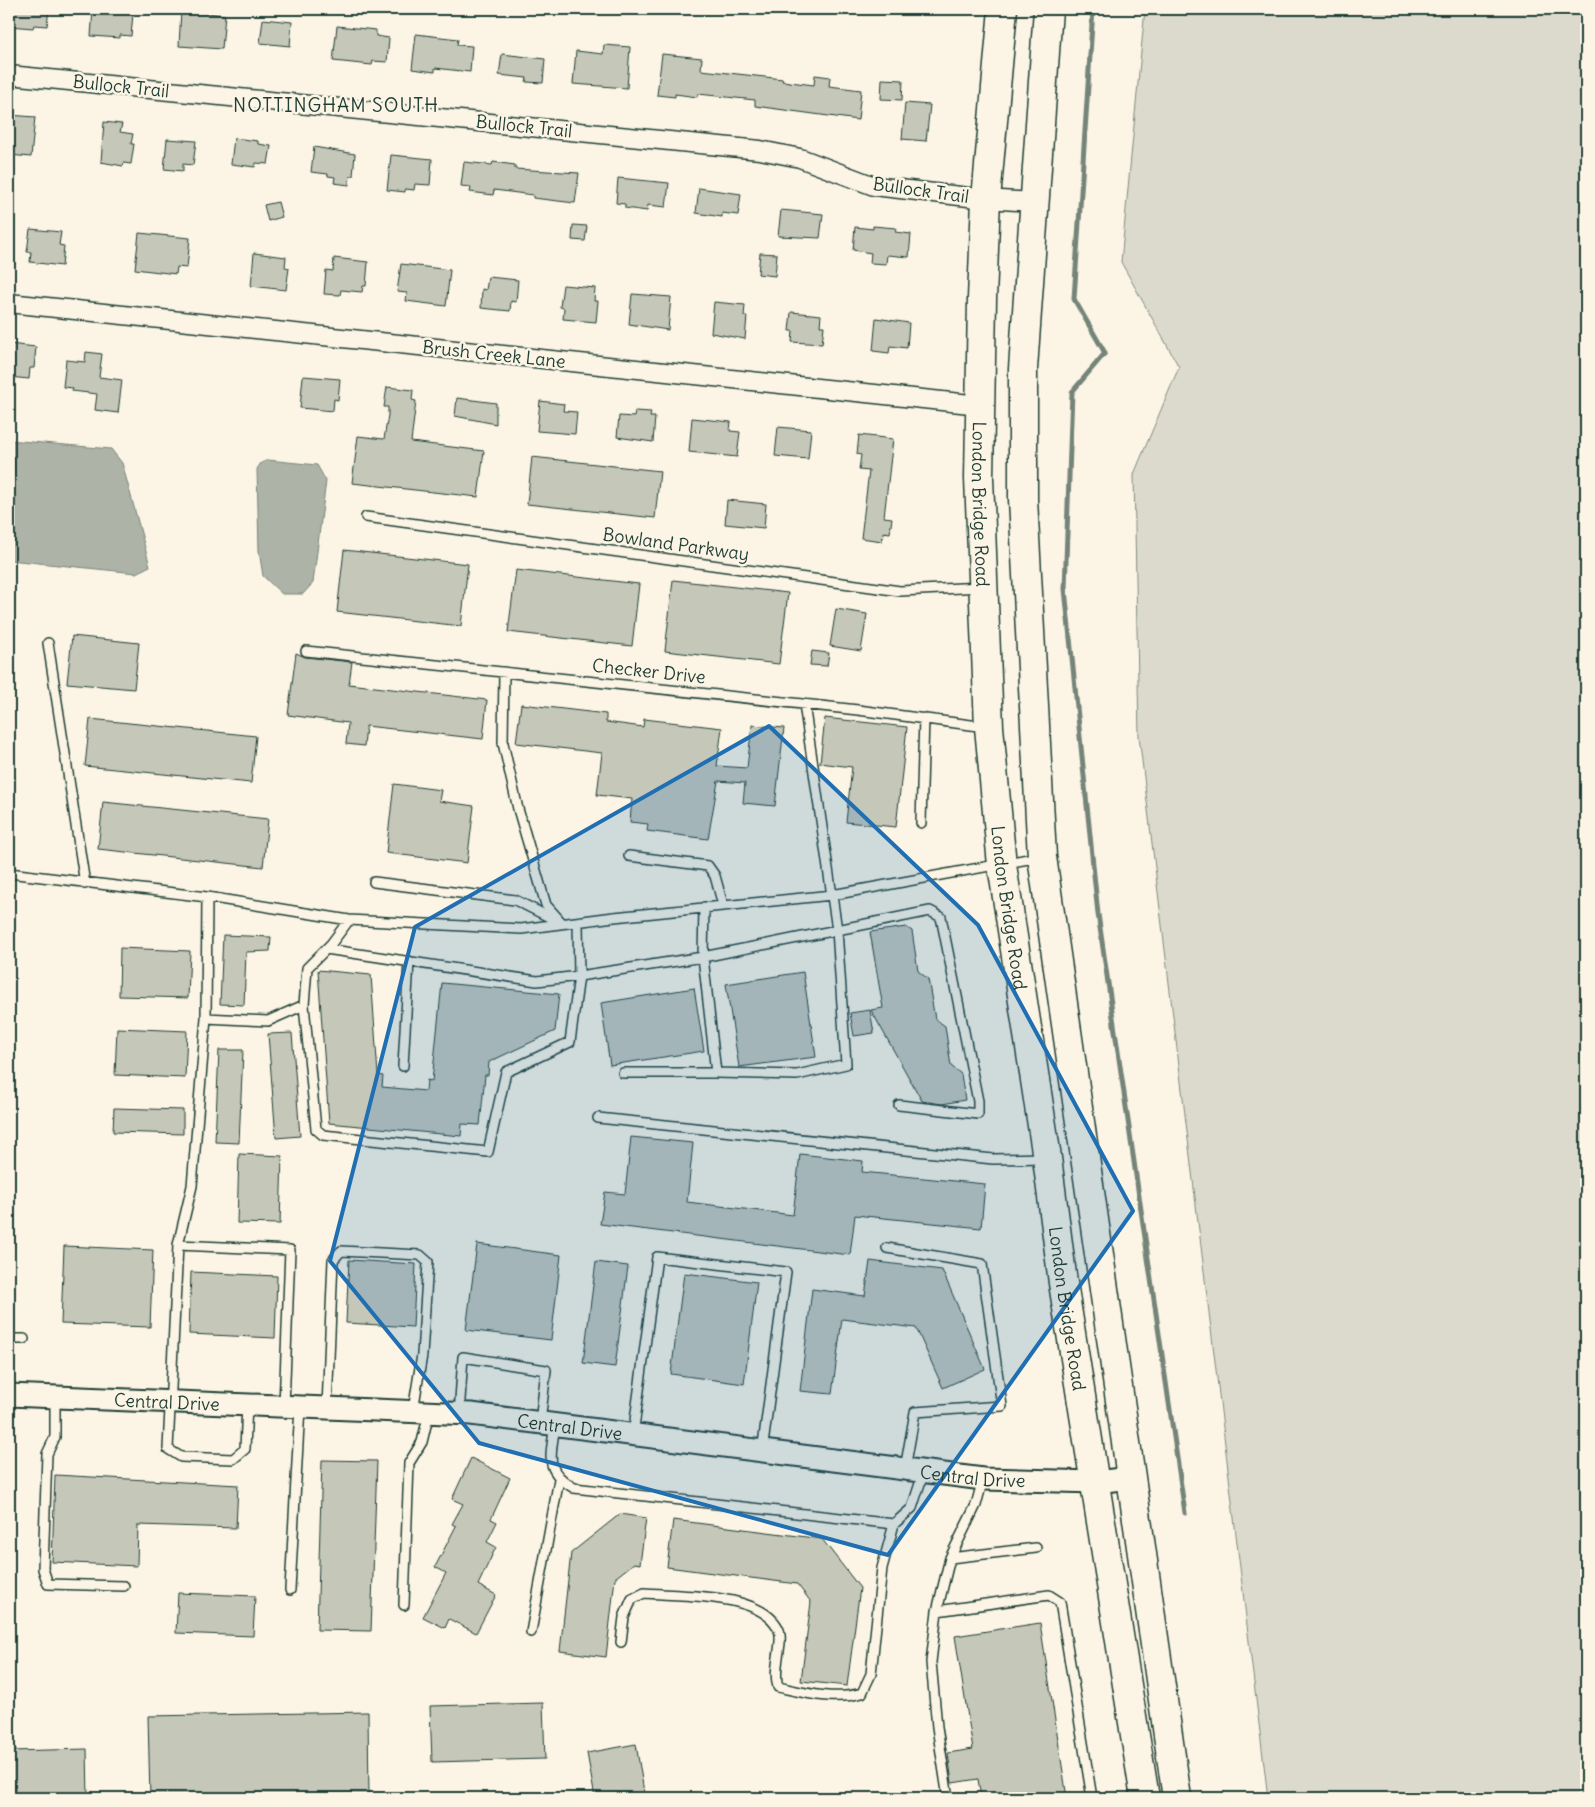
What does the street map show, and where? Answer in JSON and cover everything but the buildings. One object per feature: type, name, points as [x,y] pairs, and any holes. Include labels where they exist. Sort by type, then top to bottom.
[{"type":"main road","name":"London Bridge Road","points":[[1003,9],[986,199],[980,406],[982,587],[989,727],[1002,865],[1047,1158],[1063,1283],[1145,1798]]},
{"type":"main road","name":"London Bridge Road","points":[[1048,9],[1033,202],[1023,369],[1023,499],[1042,857],[1177,1798]]},
{"type":"street","name":"Bullock Trail","points":[[9,75],[760,150],[800,158],[874,186],[986,199],[1033,202]]},
{"type":"street","name":"Brush Creek Lane","points":[[9,302],[980,406]]},
{"type":"street","name":"Central Drive","points":[[9,1395],[459,1414],[983,1479],[1096,1482],[1130,1478]]},
{"type":"lane","name":"Bowland Parkway","points":[[366,517],[900,592],[982,587]]},
{"type":"lane","points":[[48,643],[85,884]]},
{"type":"lane","name":"Checker Drive","points":[[306,650],[804,704],[989,727]]},
{"type":"lane","points":[[504,672],[503,742],[518,809],[546,905],[562,923]]},
{"type":"lane","points":[[623,1073],[797,1075],[846,1064],[837,930],[804,704]]},
{"type":"lane","points":[[921,823],[924,718]]},
{"type":"lane","points":[[629,856],[708,866],[715,876],[723,906]]},
{"type":"lane","points":[[9,873],[85,884],[207,897],[349,920],[521,929],[562,923],[578,924],[614,917],[704,907],[832,895],[1042,857]]},
{"type":"lane","points":[[374,882],[515,900],[562,923]]},
{"type":"lane","points":[[207,897],[206,1018],[192,1186],[178,1245],[168,1449],[181,1457],[233,1459],[244,1449],[248,1404]]},
{"type":"lane","points":[[704,907],[703,957],[716,1073]]},
{"type":"lane","points":[[326,949],[538,981],[703,957],[930,910],[941,917],[978,1101],[978,1114],[899,1105]]},
{"type":"lane","points":[[349,920],[326,949],[307,968],[304,1005],[316,1129],[324,1135],[488,1152],[506,1072],[570,1042],[579,976],[578,924]]},
{"type":"lane","points":[[403,1066],[409,962]]},
{"type":"lane","points":[[206,1018],[268,1021],[304,1005]]},
{"type":"lane","points":[[598,1118],[993,1159],[1047,1158]]},
{"type":"lane","points":[[178,1245],[290,1250],[292,1406],[290,1590]]},
{"type":"lane","points":[[621,1642],[624,1617],[632,1599],[644,1593],[742,1602],[770,1616],[780,1632],[774,1677],[778,1687],[816,1695],[848,1698],[862,1693],[871,1674],[882,1568],[894,1524],[912,1508],[915,1412],[1002,1406],[982,1264],[887,1248]]},
{"type":"lane","points":[[327,1408],[333,1260],[341,1251],[420,1255],[428,1262],[422,1355],[422,1442],[409,1462],[404,1605]]},
{"type":"lane","points":[[633,1435],[657,1257],[786,1272],[762,1452]]},
{"type":"lane","points":[[9,1339],[24,1339]]},
{"type":"lane","points":[[459,1414],[463,1357],[546,1370],[550,1462],[559,1479],[574,1488],[894,1524]]},
{"type":"lane","points":[[55,1397],[55,1438],[47,1454],[43,1570],[48,1584],[124,1586]]},
{"type":"lane","points":[[531,1632],[559,1479]]},
{"type":"lane","points":[[948,1798],[937,1727],[931,1662],[937,1610],[950,1558],[976,1505],[983,1479]]},
{"type":"lane","points":[[950,1558],[1036,1548]]},
{"type":"lane","points":[[937,1610],[1049,1595],[1060,1602],[1092,1798]]},
{"type":"highlighted area","points":[[769,726],[978,925],[1133,1211],[888,1555],[479,1443],[330,1261],[415,927]]},
{"type":"shaded area","points":[[1145,9],[1586,9],[1586,1798],[1268,1798],[1139,736],[1134,474],[1179,367],[1121,262]]},
{"type":"shaded area","points":[[9,440],[111,449],[122,463],[150,566],[136,573],[9,560]]},
{"type":"shaded area","points":[[268,460],[317,465],[326,481],[313,583],[303,594],[282,594],[263,576],[259,551],[257,469],[261,463]]},
{"type":"waterway","points":[[1093,9],[1074,299],[1105,353],[1072,392],[1065,589],[1098,914],[1185,1513]]},
{"type":"district","name":"NOTTINGHAM SOUTH","points":[[336,105]]}]
